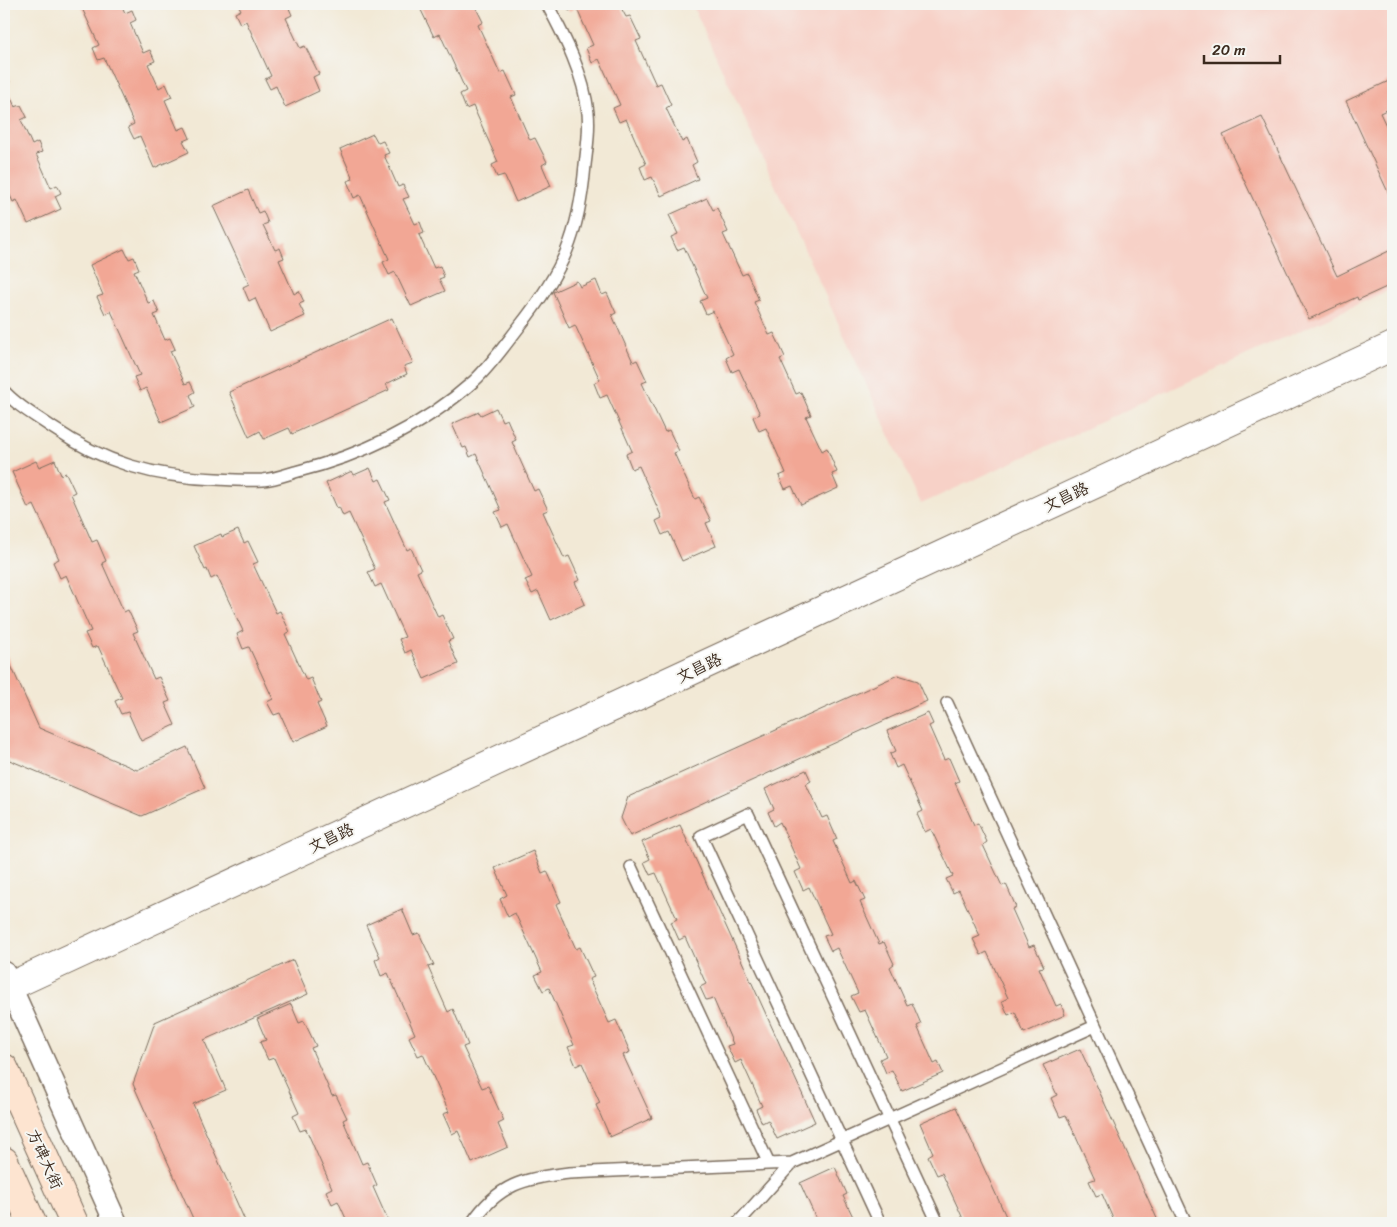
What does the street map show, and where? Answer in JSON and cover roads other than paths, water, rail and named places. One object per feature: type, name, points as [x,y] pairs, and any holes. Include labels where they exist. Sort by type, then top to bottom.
[{"type":"main road","name":"方碑大街","points":[[4,1068],[74,1223]]},
{"type":"main road","points":[[4,1161],[32,1223]]},
{"type":"street","name":"文昌路","points":[[6,983],[1393,346]]},
{"type":"street","points":[[6,983],[116,1223]]},
{"type":"lane","points":[[4,391],[22,406],[91,452],[143,470],[194,478],[265,480],[320,466],[357,453],[432,413],[475,380],[537,304],[560,268],[568,251],[578,218],[584,176],[588,114],[580,75],[564,37],[546,4]]},
{"type":"lane","points":[[946,703],[1186,1223]]},
{"type":"lane","points":[[880,1223],[700,836],[748,814],[938,1223]]},
{"type":"lane","points":[[632,867],[769,1164]]},
{"type":"lane","points":[[472,1223],[493,1198],[518,1182],[539,1177],[569,1173],[792,1163],[1095,1026]]},
{"type":"lane","points":[[738,1223],[792,1163]]}]
